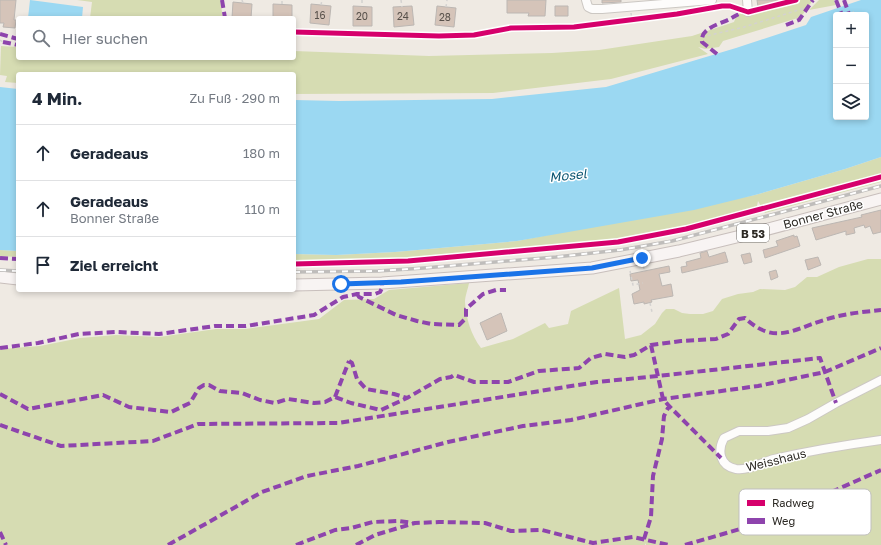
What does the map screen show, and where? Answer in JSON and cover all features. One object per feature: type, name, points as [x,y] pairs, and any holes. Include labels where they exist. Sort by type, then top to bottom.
[{"type":"main road","name":"Bonner Straße","points":[[296,284],[389,282],[592,268],[679,251],[881,199]]},
{"type":"main road","points":[[0,277],[16,279]]},
{"type":"street","points":[[586,0],[588,7],[592,9],[710,0]]},
{"type":"street","points":[[637,0],[643,6]]},
{"type":"street","points":[[747,0],[748,12]]},
{"type":"street","name":"Weisshaus","points":[[881,380],[788,428],[768,432],[739,430],[724,438],[720,450],[721,458],[728,466],[736,469],[745,469],[773,459],[881,440]]},
{"type":"path","points":[[321,5],[322,0]]},
{"type":"path","points":[[362,0],[362,6]]},
{"type":"path","points":[[401,0],[402,6]]},
{"type":"path","points":[[446,7],[447,0]]},
{"type":"path","points":[[702,37],[744,27],[805,8],[807,10]]},
{"type":"path","points":[[631,16],[632,20]]},
{"type":"path","points":[[630,271],[633,285],[643,283]]},
{"type":"path","points":[[650,303],[652,312]]},
{"type":"green space","points":[[77,0],[220,0],[223,16],[90,16],[92,2]]},
{"type":"green space","points":[[796,0],[813,0],[801,17],[723,41],[719,47],[705,49],[698,47],[708,54],[611,79],[493,93],[296,94],[296,72],[16,72],[16,83],[5,82],[7,76],[0,75],[1,46],[16,47],[16,60],[296,60],[296,51],[429,56],[552,53],[599,50],[692,36],[734,22],[737,14]]},
{"type":"green space","points":[[819,0],[834,0],[836,5],[809,10]]},
{"type":"green space","points":[[881,157],[881,182],[765,213],[758,201],[757,206],[754,209],[682,228],[637,236],[408,259],[296,262],[296,254],[336,255],[395,252],[517,241],[755,195]]},
{"type":"green space","points":[[0,250],[16,251],[16,257],[0,256]]},
{"type":"green space","points":[[868,259],[881,259],[881,545],[646,545],[645,543],[645,545],[0,545],[0,350],[40,346],[80,338],[116,335],[159,337],[216,329],[245,329],[319,319],[344,300],[374,299],[389,290],[469,283],[465,300],[467,314],[472,332],[481,348],[513,339],[545,323],[549,328],[568,324],[571,311],[619,288],[625,339],[641,335],[655,324],[666,309],[674,309],[682,313],[703,314],[713,311],[722,299],[760,289],[785,290],[795,287],[807,277],[817,277],[839,267]]},
{"type":"water","points":[[30,0],[83,7],[82,16],[28,16]]},
{"type":"water","name":"Mosel","points":[[861,0],[881,0],[881,157],[755,195],[694,210],[517,241],[395,252],[336,255],[296,254],[296,100],[492,99],[606,87],[736,48],[806,25],[811,17]]},
{"type":"water","points":[[0,87],[16,89],[16,251],[0,250]]},
{"type":"building","points":[[0,0],[16,0],[14,20],[16,20],[15,28],[3,27],[4,23],[0,23]]},
{"type":"building","points":[[507,0],[546,0],[545,16],[528,16],[529,13],[507,13]]},
{"type":"building","points":[[602,0],[621,0],[621,2],[602,3]]},
{"type":"building","points":[[757,0],[778,0],[778,2],[758,7]]},
{"type":"building","points":[[233,2],[252,4],[251,16],[232,16]]},
{"type":"building","points":[[273,4],[292,5],[292,16],[273,16]]},
{"type":"building","points":[[311,4],[331,6],[329,25],[310,23]]},
{"type":"building","points":[[353,6],[372,7],[372,26],[353,26]]},
{"type":"building","points":[[412,6],[414,25],[394,27],[393,7]]},
{"type":"building","points":[[437,6],[456,8],[454,27],[435,25]]},
{"type":"building","points":[[555,6],[568,6],[568,16],[555,16]]},
{"type":"building","points":[[881,210],[881,232],[873,234],[870,226],[865,228],[864,225],[854,228],[855,233],[846,235],[846,231],[816,240],[812,228],[862,217],[861,215]]},
{"type":"building","points":[[794,235],[794,237],[797,236],[800,246],[765,258],[763,250],[778,246],[776,241]]},
{"type":"building","points":[[707,251],[709,257],[725,252],[728,262],[682,273],[681,267],[687,266],[686,262],[701,258],[700,253]]},
{"type":"building","points":[[750,253],[752,262],[744,264],[741,255]]},
{"type":"building","points":[[818,257],[821,265],[808,270],[805,260]]},
{"type":"building","points":[[669,266],[670,272],[659,274],[662,286],[671,284],[673,296],[651,300],[652,302],[644,304],[644,302],[634,304],[632,294],[640,290],[638,280],[631,281],[630,274]]},
{"type":"building","points":[[776,270],[778,277],[771,280],[769,272]]},
{"type":"building","points":[[501,313],[507,331],[487,340],[480,323]]},
{"type":"railway","points":[[296,272],[378,271],[424,268],[620,250],[672,241],[881,186]]},
{"type":"railway","points":[[0,270],[16,271]]},
{"type":"marked path","points":[[222,0],[225,16]]},
{"type":"marked path","points":[[786,25],[799,20],[813,0]]},
{"type":"marked path","points":[[836,0],[841,12]]},
{"type":"marked path","points":[[844,0],[848,12]]},
{"type":"marked path","points":[[717,54],[702,42],[704,33],[712,27],[744,12]]},
{"type":"marked path","points":[[0,34],[16,38]]},
{"type":"marked path","points":[[3,42],[16,45]]},
{"type":"marked path","points":[[0,258],[16,259]]},
{"type":"marked path","points":[[0,348],[38,343],[79,334],[116,332],[159,334],[215,326],[246,326],[314,315],[343,297],[357,294],[375,294],[380,292],[382,283]]},
{"type":"marked path","points":[[357,294],[359,297],[396,315],[431,324],[459,325],[466,318],[466,309],[483,294],[496,290],[506,290]]},
{"type":"marked path","points":[[0,394],[28,409],[103,395],[129,407],[171,412],[190,403],[199,388],[204,385],[209,385],[220,391],[242,393],[260,400],[275,403],[288,399],[314,403],[325,402],[335,397],[351,403],[381,410],[407,398],[440,379],[454,375],[474,382],[508,382],[539,371],[579,368],[591,358],[605,354],[625,357],[634,355],[651,345],[681,341],[716,339],[728,334],[739,319],[745,318],[755,326],[765,331],[783,333],[838,316],[881,310]]},
{"type":"marked path","points":[[651,345],[663,399],[721,458]]},
{"type":"marked path","points":[[168,545],[262,492],[307,476],[358,466],[448,442],[523,426],[571,420],[663,399],[758,386],[825,372],[881,348]]},
{"type":"marked path","points":[[0,425],[61,446],[153,441],[198,424],[338,423],[597,382],[820,358],[836,403]]},
{"type":"marked path","points":[[349,361],[352,363],[357,379],[366,389],[407,398]]},
{"type":"marked path","points":[[335,397],[349,361]]},
{"type":"marked path","points":[[644,539],[651,517],[653,476],[662,439],[664,416],[669,406]]},
{"type":"marked path","points":[[838,489],[881,470]]},
{"type":"marked path","points":[[296,545],[335,530],[351,528],[373,522],[399,521],[413,523]]},
{"type":"marked path","points":[[356,545],[375,535],[415,523],[439,522],[485,523],[511,531],[542,530],[593,543],[633,537],[669,545]]},
{"type":"marked path","points":[[685,545],[739,529]]},
{"type":"marked path","points":[[0,532],[6,545]]},
{"type":"cycle path","points":[[296,32],[439,36],[474,35],[511,28],[574,27],[677,14],[722,6],[730,6],[748,12],[796,0]]},
{"type":"cycle path","points":[[296,264],[408,261],[618,242],[686,229],[881,177]]},
{"type":"route","points":[[341,284],[401,282],[592,268],[642,258]]}]
